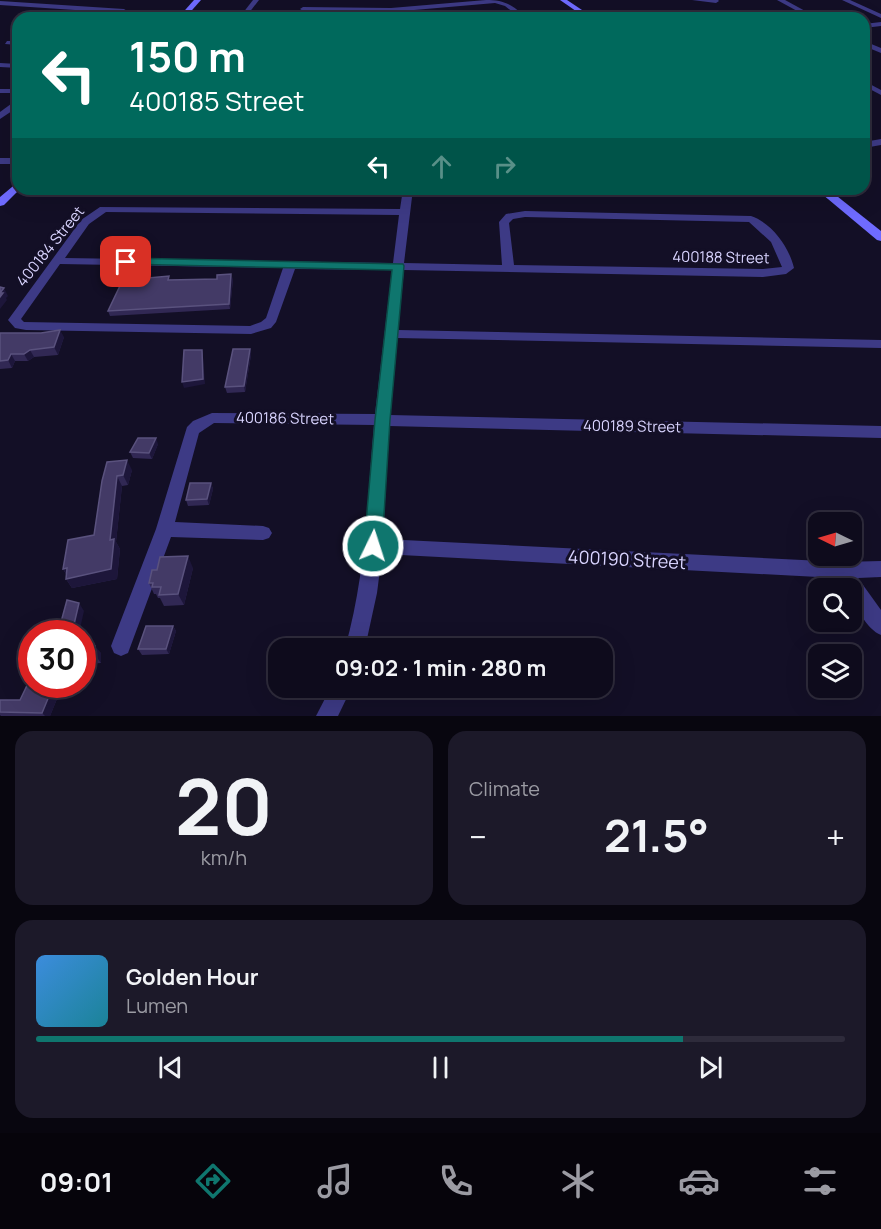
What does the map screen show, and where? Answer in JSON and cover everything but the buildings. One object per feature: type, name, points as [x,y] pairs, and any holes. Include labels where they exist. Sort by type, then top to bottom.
[{"type":"street","points":[[187,12],[198,0]]},
{"type":"street","points":[[247,12],[256,0]]},
{"type":"street","points":[[301,12],[310,0]]},
{"type":"street","points":[[381,0],[391,10]]},
{"type":"street","points":[[435,0],[441,6]]},
{"type":"street","points":[[562,0],[581,12]]},
{"type":"street","points":[[695,0],[716,1]]},
{"type":"street","points":[[780,0],[803,12]]},
{"type":"street","points":[[845,0],[881,16]]},
{"type":"street","points":[[303,9],[391,10],[498,1],[517,12]]},
{"type":"street","points":[[0,3],[123,12]]},
{"type":"street","points":[[7,43],[12,43]]},
{"type":"street","points":[[0,203],[12,191]]},
{"type":"street","points":[[358,638],[369,588],[382,420],[407,195]]},
{"type":"street","points":[[828,195],[881,237]]},
{"type":"street","name":"400184 Street","points":[[290,265],[272,319],[266,325],[251,330],[20,326],[14,320],[85,222],[104,209],[405,212]]},
{"type":"street","name":"400188 Street","points":[[56,261],[763,273],[782,272],[788,268],[781,250],[758,222],[751,219],[525,214],[510,216],[504,222],[508,268]]},
{"type":"street","points":[[392,334],[881,344]]},
{"type":"street","name":"400186 Street","points":[[165,529],[192,431],[205,421],[221,417],[382,420]]},
{"type":"street","name":"400189 Street","points":[[382,420],[881,432]]},
{"type":"street","points":[[121,646],[165,529],[263,533]]},
{"type":"street","name":"400190 Street","points":[[373,546],[842,570],[881,569]]},
{"type":"street","points":[[842,570],[878,622]]},
{"type":"street","points":[[327,716],[336,698]]},
{"type":"route","points":[[126,262],[399,266],[382,420],[373,546]]}]
